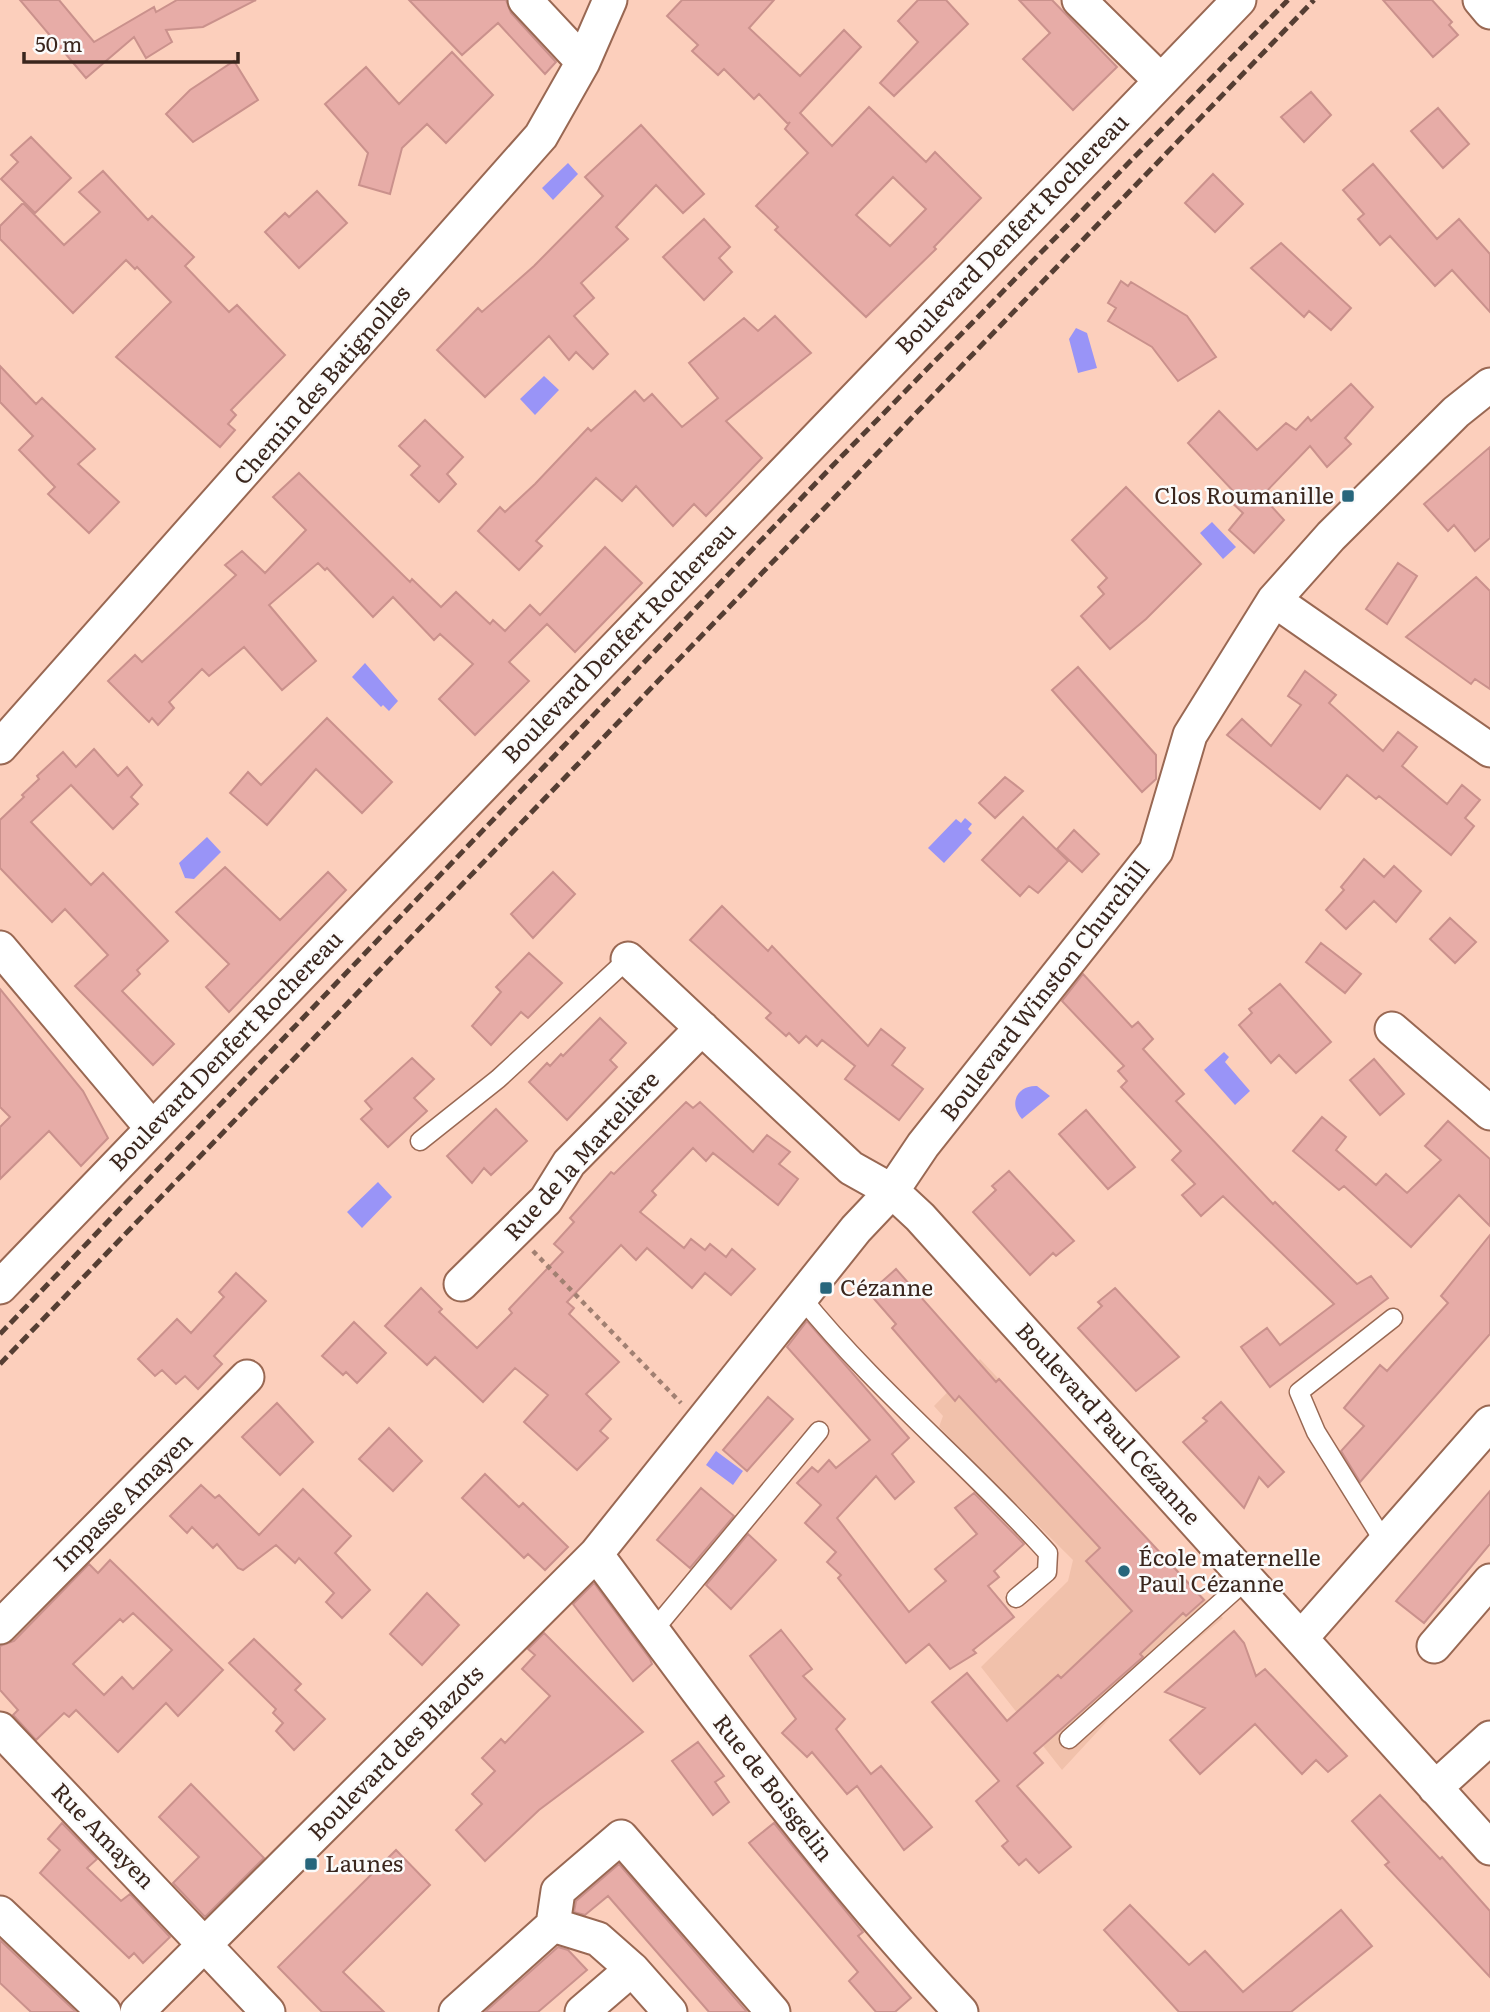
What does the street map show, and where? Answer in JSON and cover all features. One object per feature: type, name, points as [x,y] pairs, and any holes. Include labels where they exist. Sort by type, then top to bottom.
[{"type":"street","points":[[525,0],[583,62]]},
{"type":"street","name":"Chemin des Batignolles","points":[[0,747],[541,136],[583,62],[610,0]]},
{"type":"street","points":[[1079,0],[1160,80]]},
{"type":"street","name":"Boulevard Denfert Rochereau","points":[[0,1287],[1239,0]]},
{"type":"street","points":[[1480,0],[1490,12]]},
{"type":"street","name":"Boulevard Winston Churchill","points":[[596,1554],[856,1229],[892,1191],[923,1145],[1156,851],[1190,735],[1274,600],[1331,537],[1456,412],[1490,385]]},
{"type":"street","points":[[1274,600],[1489,747]]},
{"type":"street","points":[[0,948],[152,1128]]},
{"type":"street","points":[[628,959],[851,1168],[892,1191]]},
{"type":"street","name":"Rue de la Martelière","points":[[461,1283],[546,1200],[569,1163],[702,1028]]},
{"type":"street","points":[[1392,1029],[1490,1112]]},
{"type":"street","name":"Boulevard Paul Cézanne","points":[[892,1191],[920,1217],[1490,1848]]},
{"type":"street","name":"Impasse Amayen","points":[[0,1627],[247,1377]]},
{"type":"street","points":[[1301,1638],[1487,1431]]},
{"type":"street","name":"Rue de Boisgelin","points":[[596,1554],[886,1932],[961,2012]]},
{"type":"street","name":"Boulevard des Blazots","points":[[136,2012],[596,1554]]},
{"type":"street","points":[[1434,1646],[1490,1581]]},
{"type":"street","name":"Rue Amayen","points":[[0,1729],[268,2012]]},
{"type":"street","points":[[1435,1788],[1490,1738]]},
{"type":"street","points":[[456,2012],[553,1926],[558,1891],[621,1837],[773,2012]]},
{"type":"street","points":[[0,1913],[104,2012]]},
{"type":"street","points":[[553,1926],[598,1939],[632,1969],[670,2012]]},
{"type":"street","points":[[582,2012],[632,1969]]},
{"type":"lane","points":[[421,1141],[498,1079],[628,959]]},
{"type":"lane","points":[[802,1297],[832,1335],[914,1421],[1004,1504],[1048,1553],[1047,1572],[1016,1598]]},
{"type":"lane","points":[[1385,1543],[1316,1432],[1299,1392],[1393,1318]]},
{"type":"lane","points":[[653,1631],[819,1431]]},
{"type":"lane","points":[[1069,1739],[1247,1579]]},
{"type":"path","points":[[514,1232],[701,1424]]},
{"type":"shaded area","points":[[568,163],[578,174],[553,200],[542,188]]},
{"type":"shaded area","points":[[1076,328],[1087,333],[1097,368],[1078,373],[1069,339]]},
{"type":"shaded area","points":[[544,376],[559,390],[535,415],[520,399]]},
{"type":"shaded area","points":[[1212,522],[1236,547],[1223,559],[1200,533]]},
{"type":"shaded area","points":[[365,663],[398,701],[389,711],[383,705],[381,707],[352,677]]},
{"type":"shaded area","points":[[965,818],[972,824],[968,829],[972,833],[944,863],[928,848],[956,819],[961,823]]},
{"type":"shaded area","points":[[207,837],[221,852],[194,879],[185,878],[179,863]]},
{"type":"shaded area","points":[[1224,1052],[1229,1057],[1225,1062],[1250,1091],[1235,1105],[1204,1070]]},
{"type":"shaded area","points":[[1037,1086],[1050,1096],[1022,1119],[1016,1107],[1017,1096],[1024,1089]]},
{"type":"shaded area","points":[[378,1182],[392,1197],[362,1228],[347,1212]]},
{"type":"shaded area","name":"École maternelle Paul Cézanne","points":[[980,1359],[1223,1618],[1133,1693],[1062,1770],[981,1667],[1068,1581],[1073,1560],[939,1427],[943,1416],[934,1406]]},
{"type":"shaded area","points":[[716,1451],[743,1471],[733,1485],[706,1465]]},
{"type":"building","points":[[20,0],[59,0],[94,42],[154,7],[156,12],[177,0],[256,0],[203,27],[166,30],[172,42],[146,58],[134,37],[86,78]]},
{"type":"building","points":[[409,0],[506,0],[511,13],[556,62],[545,74],[498,23],[462,55]]},
{"type":"building","points":[[682,0],[774,0],[749,28],[800,76],[844,30],[861,47],[800,113],[832,146],[869,107],[926,162],[935,152],[981,198],[934,247],[936,249],[866,317],[775,230],[778,227],[756,206],[808,153],[785,129],[790,122],[788,124],[759,94],[754,99],[724,69],[718,75],[692,51],[698,45],[667,16]],"holes":[[[893,177],[926,209],[890,246],[856,215]]]},
{"type":"building","points":[[918,0],[946,0],[968,24],[894,96],[880,83],[918,42],[898,21]]},
{"type":"building","points":[[1019,0],[1052,0],[1117,67],[1073,110],[1023,59],[1050,33]]},
{"type":"building","points":[[1383,0],[1432,0],[1452,22],[1449,25],[1458,35],[1433,57]]},
{"type":"building","points":[[452,52],[493,95],[446,143],[427,124],[402,148],[390,194],[359,185],[368,153],[325,104],[366,67],[399,104]]},
{"type":"building","points":[[234,61],[258,100],[193,142],[166,114],[190,90]]},
{"type":"building","points":[[1311,92],[1331,115],[1304,142],[1281,117]]},
{"type":"building","points":[[1438,108],[1469,144],[1443,168],[1411,131]]},
{"type":"building","points":[[641,125],[704,194],[683,213],[656,185],[616,227],[628,239],[581,283],[594,298],[574,316],[608,354],[593,369],[576,352],[569,360],[549,336],[485,397],[437,350],[478,308],[482,312],[534,266],[603,196],[585,177]]},
{"type":"building","points":[[31,137],[71,178],[35,213],[1,179],[18,162],[11,155]]},
{"type":"building","points":[[1373,164],[1437,239],[1459,219],[1490,254],[1490,312],[1452,270],[1435,286],[1390,236],[1380,245],[1358,219],[1364,214],[1343,190]]},
{"type":"building","points":[[103,171],[148,220],[152,216],[194,257],[185,266],[229,312],[237,305],[285,355],[231,410],[236,415],[228,424],[235,430],[220,447],[116,357],[171,302],[137,267],[135,269],[126,260],[73,313],[0,239],[0,226],[23,203],[64,245],[100,212],[79,192]]},
{"type":"building","points":[[1213,174],[1243,204],[1215,232],[1185,203]]},
{"type":"building","points":[[317,191],[347,223],[299,268],[265,232],[285,213],[289,217]]},
{"type":"building","points":[[704,219],[730,247],[719,258],[732,272],[704,300],[663,257]]},
{"type":"building","points":[[1281,243],[1351,308],[1331,330],[1309,311],[1304,317],[1251,268]]},
{"type":"building","points":[[1121,281],[1128,286],[1131,282],[1187,316],[1216,357],[1178,381],[1152,347],[1108,321],[1116,308],[1108,303]]},
{"type":"building","points":[[775,316],[811,353],[726,421],[762,458],[706,516],[694,504],[673,526],[636,486],[622,501],[596,478],[536,541],[542,546],[519,570],[478,531],[500,507],[505,512],[588,428],[591,431],[635,391],[644,401],[652,394],[682,427],[718,398],[689,363],[744,318],[758,331]]},
{"type":"building","points":[[0,366],[36,404],[42,398],[95,449],[78,464],[119,502],[89,533],[48,494],[55,487],[19,450],[33,436],[0,402]]},
{"type":"building","points":[[1351,384],[1373,407],[1345,438],[1351,444],[1327,467],[1310,446],[1262,496],[1284,520],[1254,553],[1229,530],[1243,513],[1230,501],[1236,494],[1188,443],[1219,411],[1257,450],[1286,423],[1296,430],[1308,417],[1311,421]]},
{"type":"building","points":[[425,420],[463,457],[447,474],[456,484],[439,502],[411,475],[420,466],[399,446]]},
{"type":"building","points":[[1490,447],[1490,538],[1475,551],[1454,525],[1448,531],[1424,504]]},
{"type":"building","points":[[299,473],[410,582],[412,579],[441,607],[456,592],[490,624],[493,620],[505,631],[530,605],[540,615],[605,547],[642,583],[575,652],[547,624],[509,662],[529,681],[475,735],[439,699],[473,664],[440,634],[434,640],[393,597],[373,617],[327,568],[325,570],[318,563],[269,605],[316,661],[282,690],[244,647],[209,676],[202,669],[169,702],[174,708],[158,725],[152,718],[149,722],[108,681],[135,655],[142,662],[236,575],[225,565],[242,551],[265,573],[306,530],[273,497]]},
{"type":"building","points":[[1126,487],[1201,564],[1146,619],[1110,649],[1081,616],[1104,594],[1098,587],[1107,578],[1072,540]]},
{"type":"building","points":[[1398,563],[1417,576],[1387,624],[1366,609]]},
{"type":"building","points":[[1476,577],[1490,591],[1490,689],[1475,679],[1471,684],[1406,637]]},
{"type":"building","points":[[1078,667],[1156,755],[1156,779],[1142,792],[1052,690]]},
{"type":"building","points":[[1305,671],[1336,695],[1329,703],[1383,751],[1398,732],[1417,747],[1402,766],[1447,804],[1462,785],[1480,800],[1465,818],[1474,826],[1451,855],[1379,796],[1376,799],[1347,775],[1320,809],[1227,735],[1242,719],[1271,746],[1301,705],[1288,696]]},
{"type":"building","points":[[327,718],[392,782],[362,813],[316,769],[267,825],[230,793],[248,772],[261,785]]},
{"type":"building","points":[[94,749],[118,776],[127,767],[142,785],[131,797],[138,804],[113,829],[71,785],[31,822],[91,885],[103,873],[168,941],[137,970],[140,974],[122,991],[174,1044],[153,1065],[75,986],[108,955],[65,909],[52,922],[0,868],[0,820],[24,797],[22,795],[39,779],[37,776],[63,752],[76,767]]},
{"type":"building","points":[[1005,777],[1023,791],[995,818],[979,803]]},
{"type":"building","points":[[1023,817],[1068,861],[1038,893],[1029,886],[1020,896],[982,860]]},
{"type":"building","points":[[1074,830],[1099,854],[1082,872],[1057,849]]},
{"type":"building","points":[[1364,859],[1384,877],[1394,866],[1421,891],[1396,922],[1374,901],[1346,929],[1326,910],[1344,890],[1341,887]]},
{"type":"building","points":[[225,867],[280,920],[328,872],[346,890],[229,1012],[206,987],[229,964],[176,912]]},
{"type":"building","points":[[553,872],[575,894],[533,938],[511,914]]},
{"type":"building","points":[[722,906],[768,951],[772,946],[868,1046],[881,1029],[905,1048],[892,1065],[923,1089],[899,1120],[845,1079],[855,1066],[822,1040],[817,1046],[806,1036],[799,1043],[789,1033],[786,1036],[766,1018],[771,1013],[690,940]]},
{"type":"building","points":[[1450,918],[1476,942],[1455,963],[1430,939]]},
{"type":"building","points":[[1321,943],[1361,974],[1345,993],[1306,962]]},
{"type":"building","points":[[529,953],[562,983],[528,1018],[521,1012],[491,1045],[472,1026],[501,992],[496,987]]},
{"type":"building","points":[[1083,974],[1132,1027],[1138,1022],[1153,1039],[1143,1049],[1184,1094],[1176,1101],[1273,1204],[1275,1202],[1357,1284],[1371,1276],[1388,1298],[1270,1387],[1241,1347],[1267,1328],[1280,1345],[1334,1304],[1223,1196],[1201,1216],[1182,1195],[1195,1184],[1172,1160],[1181,1151],[1121,1087],[1127,1081],[1118,1071],[1124,1066],[1062,1001]]},
{"type":"building","points":[[1280,984],[1331,1042],[1296,1073],[1279,1055],[1271,1063],[1239,1025],[1252,1013],[1249,1009]]},
{"type":"building","points":[[0,989],[83,1091],[108,1138],[81,1166],[49,1131],[0,1179],[0,1127],[10,1117],[0,1107]]},
{"type":"building","points":[[600,1018],[626,1043],[610,1060],[617,1067],[567,1120],[529,1082],[547,1063],[550,1066],[561,1054],[563,1056]]},
{"type":"building","points":[[412,1058],[434,1079],[414,1098],[427,1111],[388,1147],[361,1119],[372,1109],[365,1101]]},
{"type":"building","points":[[1374,1059],[1404,1094],[1380,1115],[1350,1080]]},
{"type":"building","points":[[686,1102],[693,1108],[700,1102],[753,1152],[767,1135],[790,1152],[779,1164],[798,1179],[778,1205],[713,1153],[706,1161],[693,1148],[652,1191],[656,1195],[640,1212],[684,1248],[691,1239],[705,1250],[710,1244],[726,1257],[732,1249],[755,1269],[731,1295],[705,1273],[692,1288],[647,1248],[636,1260],[621,1245],[567,1302],[574,1308],[569,1314],[619,1362],[586,1394],[611,1419],[600,1431],[608,1438],[577,1470],[524,1422],[548,1395],[515,1368],[483,1402],[435,1357],[427,1365],[385,1326],[421,1288],[442,1309],[439,1312],[477,1348],[512,1313],[509,1309],[563,1252],[554,1244],[574,1222],[570,1218],[611,1172],[614,1174]]},
{"type":"building","points":[[496,1109],[527,1141],[491,1175],[484,1168],[472,1183],[447,1156]]},
{"type":"building","points":[[1086,1110],[1135,1167],[1108,1189],[1059,1134]]},
{"type":"building","points":[[1322,1117],[1346,1137],[1336,1150],[1376,1185],[1386,1174],[1407,1193],[1441,1160],[1425,1146],[1448,1121],[1490,1159],[1490,1226],[1459,1195],[1411,1247],[1344,1186],[1339,1190],[1293,1151]]},
{"type":"building","points":[[1009,1171],[1074,1241],[1056,1256],[1053,1253],[1030,1275],[973,1212],[996,1190],[992,1186]]},
{"type":"building","points":[[1490,1235],[1490,1334],[1360,1482],[1341,1451],[1364,1426],[1344,1408],[1380,1365],[1387,1371],[1448,1303],[1441,1296]]},
{"type":"building","points":[[896,1269],[996,1382],[999,1379],[1204,1600],[1186,1616],[1183,1613],[1140,1654],[1143,1657],[1034,1753],[1043,1763],[1017,1786],[1071,1847],[1039,1873],[1026,1859],[1019,1865],[1002,1846],[1008,1841],[976,1801],[999,1781],[932,1702],[967,1673],[1007,1721],[1058,1675],[1061,1678],[1132,1611],[1086,1561],[1100,1548],[959,1396],[955,1401],[892,1328],[896,1324],[869,1293]]},
{"type":"building","points":[[236,1273],[266,1301],[214,1356],[222,1364],[198,1389],[185,1376],[176,1384],[162,1370],[155,1376],[138,1359],[177,1319],[191,1333],[224,1297],[219,1292]]},
{"type":"building","points":[[1115,1288],[1179,1357],[1136,1391],[1078,1328],[1102,1306],[1098,1302]]},
{"type":"building","points":[[807,1321],[909,1438],[892,1454],[914,1482],[895,1499],[876,1476],[837,1518],[909,1612],[946,1581],[935,1569],[977,1534],[955,1508],[974,1493],[1024,1544],[994,1571],[999,1577],[988,1586],[1014,1617],[973,1650],[976,1653],[950,1669],[929,1644],[906,1663],[838,1578],[841,1575],[827,1562],[836,1552],[805,1523],[821,1505],[797,1483],[812,1467],[818,1472],[829,1460],[836,1468],[870,1440],[787,1347]]},
{"type":"building","points":[[354,1322],[386,1353],[357,1383],[346,1372],[343,1375],[322,1356]]},
{"type":"building","points":[[768,1397],[793,1419],[747,1471],[723,1450]]},
{"type":"building","points":[[1221,1402],[1284,1472],[1268,1487],[1259,1477],[1244,1508],[1183,1442],[1207,1421],[1203,1418]]},
{"type":"building","points":[[277,1403],[313,1442],[280,1475],[242,1437]]},
{"type":"building","points":[[389,1428],[422,1461],[393,1491],[359,1459]]},
{"type":"building","points":[[485,1474],[519,1507],[523,1503],[568,1547],[545,1570],[528,1554],[524,1558],[462,1498]]},
{"type":"building","points":[[201,1485],[215,1498],[219,1495],[259,1535],[303,1489],[351,1536],[335,1553],[370,1590],[342,1618],[326,1602],[334,1593],[299,1558],[295,1563],[276,1545],[243,1570],[238,1568],[217,1544],[213,1548],[192,1527],[187,1533],[170,1516]]},
{"type":"building","points":[[701,1488],[734,1516],[690,1568],[657,1540]]},
{"type":"building","points":[[1490,1491],[1490,1544],[1424,1623],[1396,1601]]},
{"type":"building","points":[[748,1534],[776,1560],[731,1609],[706,1585]]},
{"type":"building","points":[[110,1560],[223,1670],[178,1716],[166,1703],[118,1752],[76,1710],[69,1717],[64,1713],[36,1740],[13,1715],[18,1710],[0,1690],[0,1646],[14,1641],[89,1564],[98,1573]],"holes":[[[133,1613],[172,1650],[133,1689],[122,1677],[104,1695],[73,1664],[120,1619],[123,1622]]]},
{"type":"building","points":[[594,1583],[652,1664],[633,1681],[573,1604]]},
{"type":"building","points":[[427,1593],[459,1625],[422,1665],[390,1634]]},
{"type":"building","points":[[781,1630],[812,1669],[803,1676],[845,1719],[836,1729],[871,1774],[881,1766],[932,1827],[904,1850],[857,1786],[847,1794],[812,1752],[807,1757],[782,1733],[796,1719],[750,1656]]},
{"type":"building","points":[[1234,1631],[1244,1643],[1256,1676],[1265,1669],[1347,1756],[1328,1772],[1316,1760],[1302,1774],[1255,1724],[1200,1774],[1170,1740],[1205,1708],[1165,1692]]},
{"type":"building","points":[[544,1633],[643,1732],[539,1810],[485,1861],[456,1830],[482,1804],[472,1794],[495,1771],[482,1758],[501,1739],[505,1743],[550,1696],[522,1669],[535,1655],[528,1649]]},
{"type":"building","points":[[254,1639],[301,1684],[295,1690],[325,1719],[294,1750],[276,1731],[283,1723],[273,1713],[276,1709],[229,1663]]},
{"type":"building","points":[[698,1742],[724,1776],[715,1782],[729,1802],[713,1815],[672,1761]]},
{"type":"building","points":[[191,1784],[264,1858],[205,1917],[173,1883],[199,1857],[159,1817]]},
{"type":"building","points":[[1380,1795],[1440,1859],[1442,1857],[1490,1911],[1490,1977],[1385,1865],[1389,1862],[1352,1821]]},
{"type":"building","points":[[62,1823],[97,1859],[87,1868],[121,1901],[130,1894],[170,1937],[143,1963],[134,1953],[129,1958],[40,1873],[60,1850],[48,1839]]},
{"type":"building","points":[[774,1823],[863,1932],[858,1936],[911,1998],[895,2012],[876,2012],[849,1981],[858,1972],[749,1843]]},
{"type":"building","points":[[396,1850],[430,1885],[343,1972],[384,2012],[322,2012],[278,1967]]},
{"type":"building","points":[[619,1864],[747,2012],[709,2012],[608,1896],[585,1915],[574,1912],[576,1901]]},
{"type":"building","points":[[1130,1905],[1189,1965],[1205,1951],[1243,1992],[1341,1910],[1372,1946],[1291,2012],[1179,2012],[1104,1930]]},
{"type":"building","points":[[0,1940],[76,2012],[31,2012],[0,1983]]},
{"type":"building","points":[[558,1947],[568,1950],[587,1970],[538,2012],[485,2012]]},
{"type":"railway","points":[[0,1334],[839,459],[1288,0]]},
{"type":"railway","points":[[0,1364],[1314,0]]},
{"type":"place","name":"Clos Roumanille","points":[[1348,496]]},
{"type":"place","name":"Cézanne","points":[[826,1288]]},
{"type":"place","name":"École maternelle Paul Cézanne","points":[[1124,1571]]},
{"type":"place","name":"Launes","points":[[311,1864]]}]
